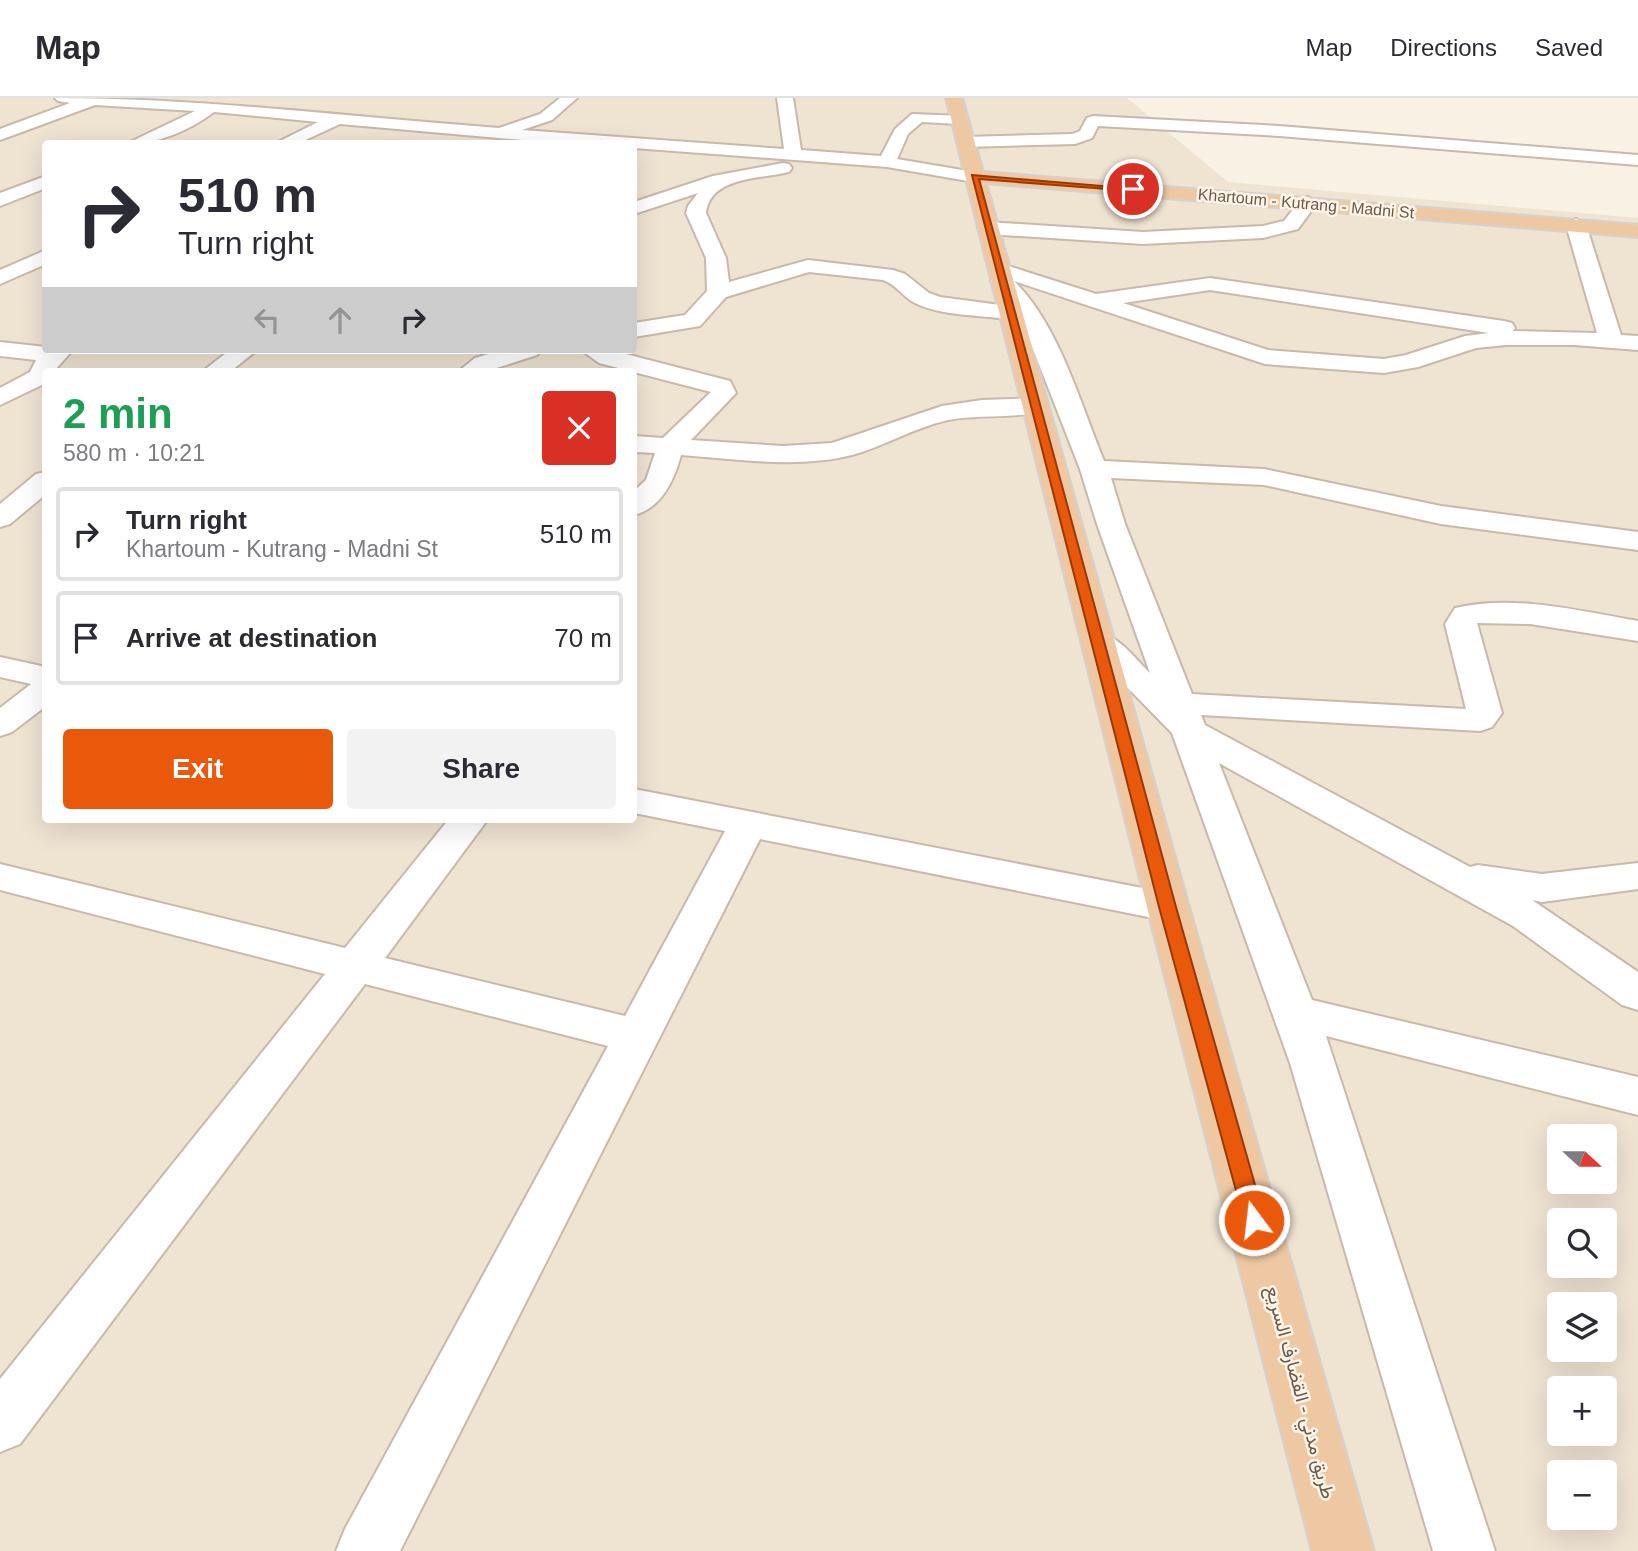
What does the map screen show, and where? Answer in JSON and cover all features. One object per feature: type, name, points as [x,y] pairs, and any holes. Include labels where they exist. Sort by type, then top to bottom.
[{"type":"highway","name":"Khartoum - Kutrang - Madni St","points":[[963,134],[1308,203],[1638,230]]},
{"type":"highway","name":"طريق مدني - القضارف السريع","points":[[963,134],[1168,907],[1343,1551]]},
{"type":"street","points":[[63,98],[202,102],[339,118],[589,140]]},
{"type":"street","points":[[470,140],[546,117],[569,98]]},
{"type":"street","points":[[785,98],[793,155]]},
{"type":"street","points":[[0,135],[93,100]]},
{"type":"street","points":[[144,140],[207,112],[202,102]]},
{"type":"street","points":[[887,162],[901,131],[914,111],[963,134],[1075,139],[1086,134],[1090,116],[1638,160]]},
{"type":"street","points":[[446,112],[519,127]]},
{"type":"street","points":[[291,140],[339,118]]},
{"type":"street","points":[[637,144],[887,162],[963,134]]},
{"type":"street","points":[[637,207],[719,180],[768,170],[854,159]]},
{"type":"street","points":[[718,292],[720,267],[696,213],[697,206],[719,180]]},
{"type":"street","points":[[6,194],[42,182]]},
{"type":"street","points":[[6,194],[42,197]]},
{"type":"street","points":[[988,228],[1180,238],[1280,229],[1291,225],[1308,203]]},
{"type":"street","points":[[1576,225],[1611,340]]},
{"type":"street","points":[[1180,238],[1210,284]]},
{"type":"street","points":[[0,278],[42,258]]},
{"type":"street","points":[[637,330],[692,321],[718,292],[797,267],[819,265],[898,278],[921,298],[937,303],[1003,287],[1094,300],[1250,354],[1360,366],[1410,362],[1473,341],[1546,337],[1638,343]]},
{"type":"street","points":[[1094,300],[1210,284],[1430,315],[1546,337]]},
{"type":"street","points":[[1003,287],[1024,303],[1036,323],[1094,469],[1111,524],[1295,1012],[1464,1551]]},
{"type":"street","points":[[0,349],[50,365]]},
{"type":"street","points":[[219,368],[239,354]]},
{"type":"street","points":[[476,368],[483,363],[515,354]]},
{"type":"street","points":[[600,354],[721,386],[724,393],[671,445],[659,483],[637,503]]},
{"type":"street","points":[[0,398],[42,370]]},
{"type":"street","points":[[637,444],[765,451],[834,450],[926,418],[955,411],[981,407],[1035,406]]},
{"type":"street","points":[[1094,469],[1264,477],[1441,515],[1638,541]]},
{"type":"street","points":[[0,517],[42,483]]},
{"type":"street","points":[[1186,719],[1480,720],[1485,713],[1461,624],[1466,615],[1482,612],[1560,618],[1638,631]]},
{"type":"street","points":[[1098,641],[1186,719],[1528,916],[1638,995]]},
{"type":"street","points":[[0,667],[42,676]]},
{"type":"street","points":[[0,725],[42,692]]},
{"type":"street","points":[[637,802],[1168,907]]},
{"type":"street","points":[[0,1424],[465,823]]},
{"type":"street","points":[[367,1551],[748,825]]},
{"type":"street","points":[[1436,865],[1487,880],[1542,888],[1638,876]]},
{"type":"street","points":[[0,877],[636,1036]]},
{"type":"street","points":[[1295,1012],[1638,1096]]},
{"type":"shaded area","points":[[0,98],[1127,98],[1228,182],[1638,218],[1638,1551],[0,1551]]},
{"type":"route","points":[[1133,189],[974,177],[1254,1220]]}]
